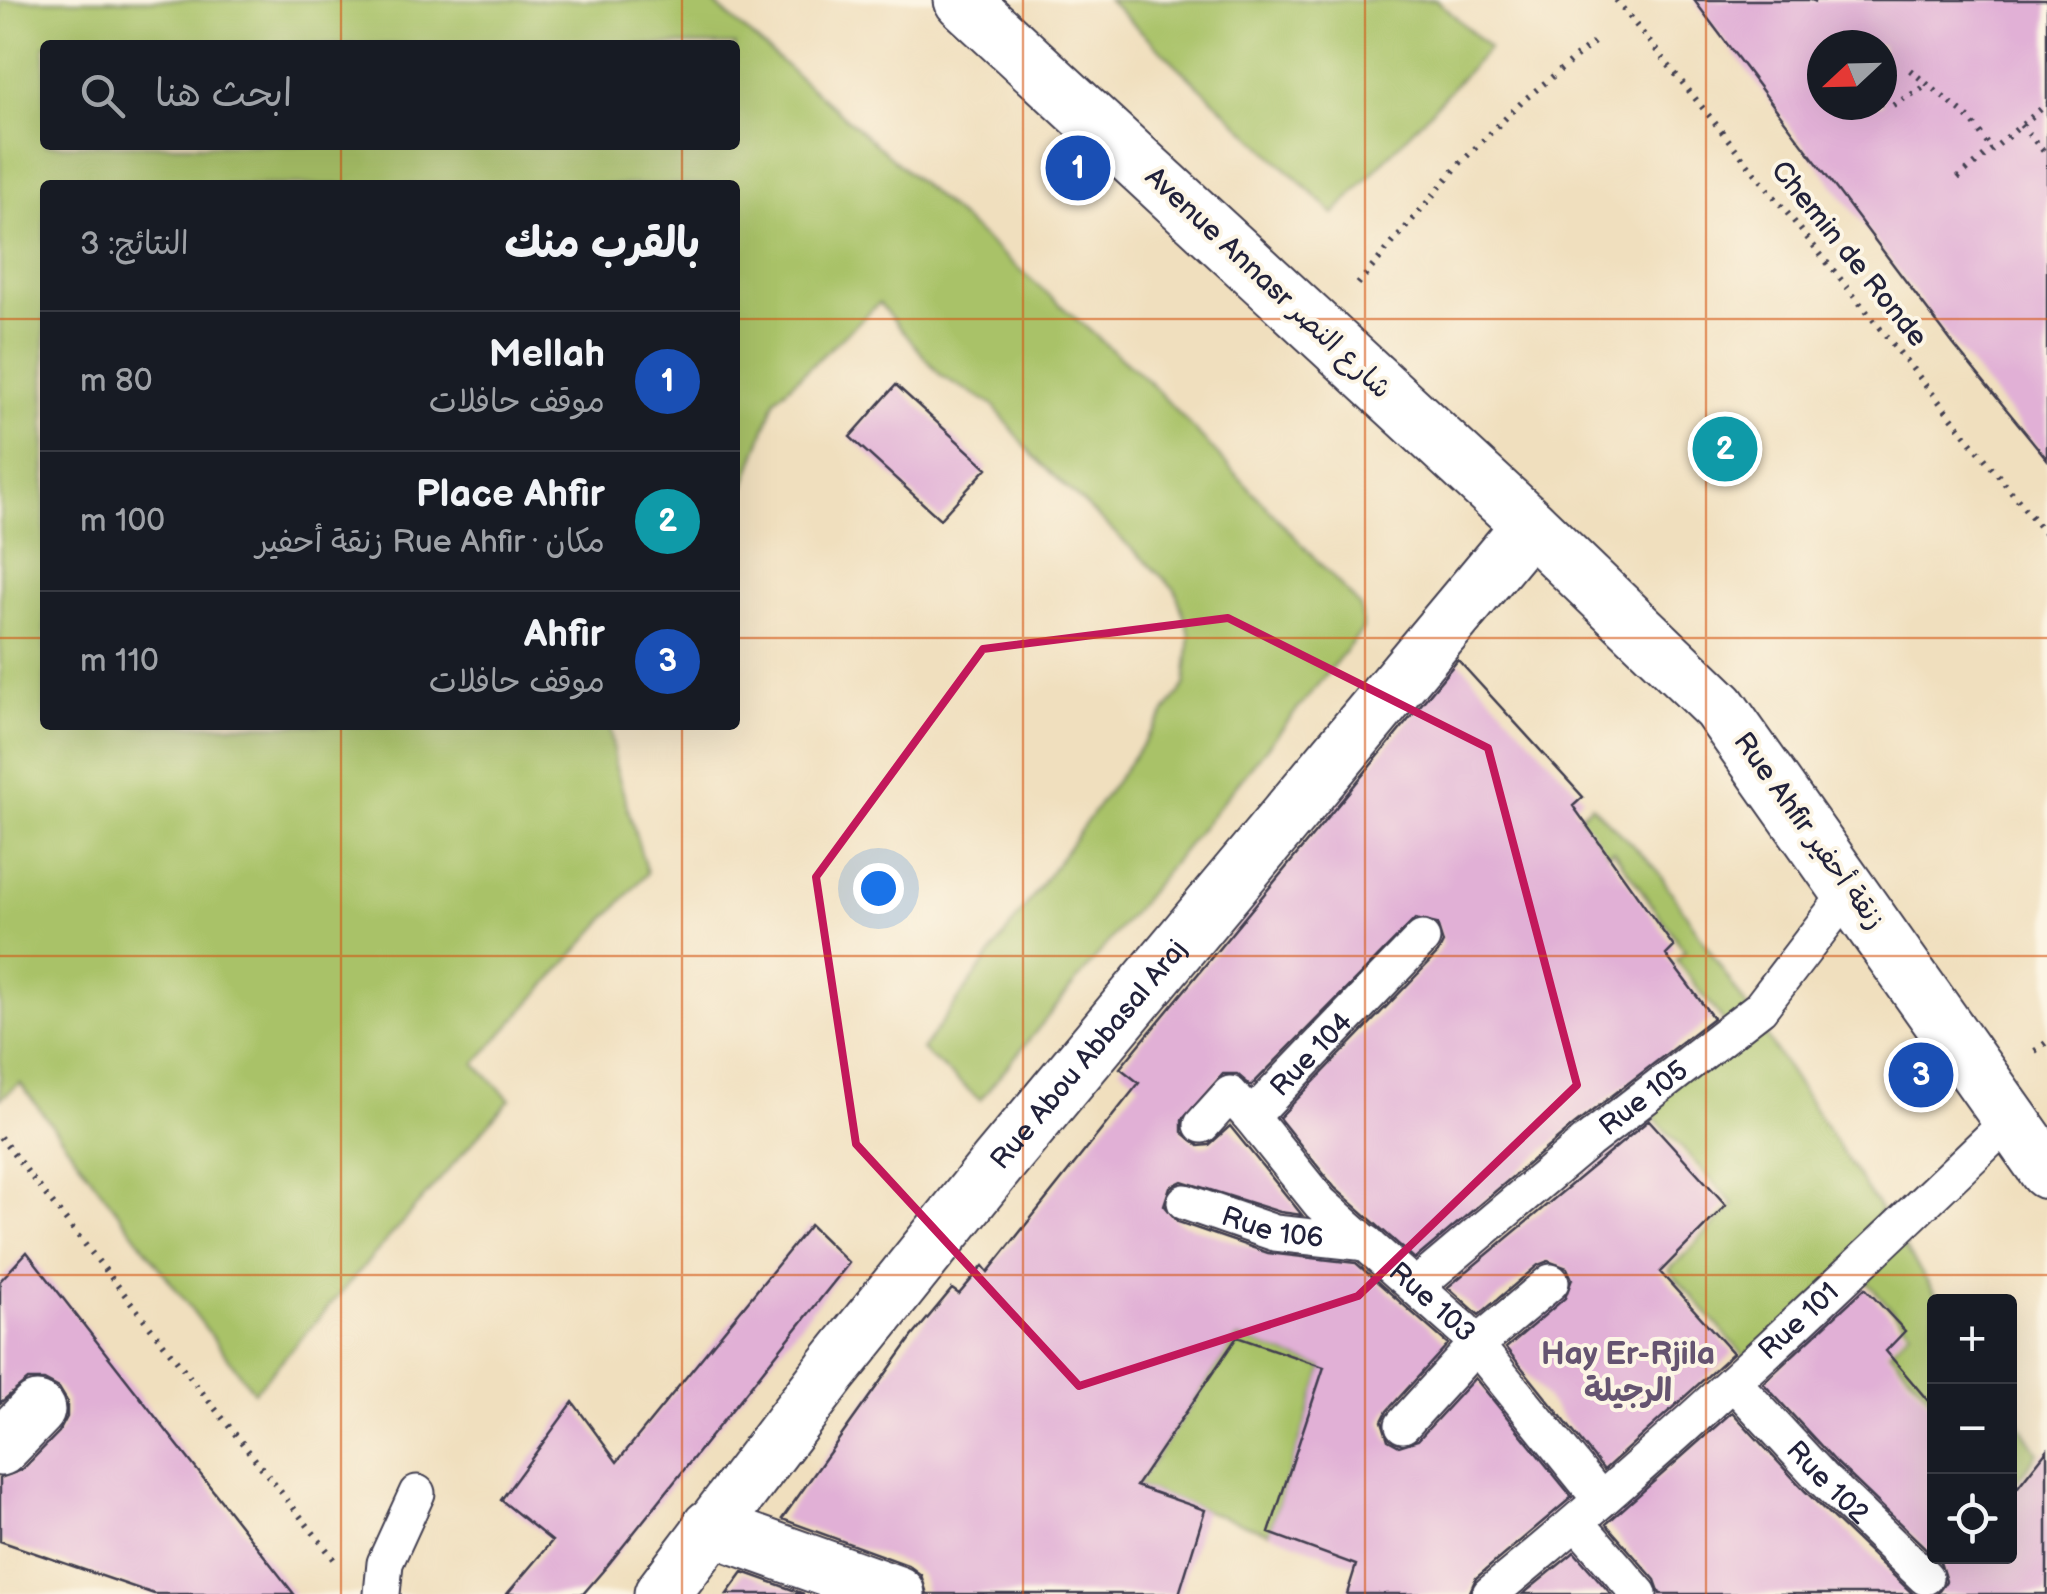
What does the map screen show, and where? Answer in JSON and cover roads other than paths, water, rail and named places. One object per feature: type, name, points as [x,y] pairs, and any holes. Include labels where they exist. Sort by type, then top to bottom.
[{"type":"street","name":"Avenue Annasr شارع النصر","points":[[962,0],[1530,525]]},
{"type":"street","name":"Rue Ahfir زنقة أحفير","points":[[1530,525],[1719,707],[2047,1171]]},
{"type":"street","name":"Rue Abou Abbasal Araj","points":[[662,1594],[710,1527],[1011,1148],[1530,525]]},
{"type":"street","points":[[710,1527],[897,1594]]},
{"type":"lane","name":"Rue 105","points":[[1416,1286],[1588,1141],[1760,1008],[1851,889]]},
{"type":"lane","name":"Rue 104","points":[[1202,1125],[1230,1094],[1252,1117],[1422,939]]},
{"type":"lane","name":"Rue 103","points":[[1252,1117],[1320,1202],[1476,1345],[1589,1512],[1638,1594]]},
{"type":"lane","name":"Rue 101","points":[[1490,1594],[1589,1512],[1733,1382],[2012,1118]]},
{"type":"lane","name":"Rue 106","points":[[1185,1202],[1275,1233],[1366,1243]]},
{"type":"lane","points":[[1403,1425],[1476,1345],[1551,1282]]},
{"type":"lane","name":"Rue 102","points":[[1733,1382],[1821,1477],[1925,1577]]},
{"type":"lane","points":[[382,1594],[385,1563],[417,1492]]},
{"type":"place","name":"Mellah","points":[[1078,168]]},
{"type":"place","name":"Place Ahfir","points":[[1725,449]]},
{"type":"place","name":"Ahfir","points":[[1921,1075]]},
{"type":"district","name":"Hay Er-Rjila الرجيلة","points":[[1628,1372]]}]
